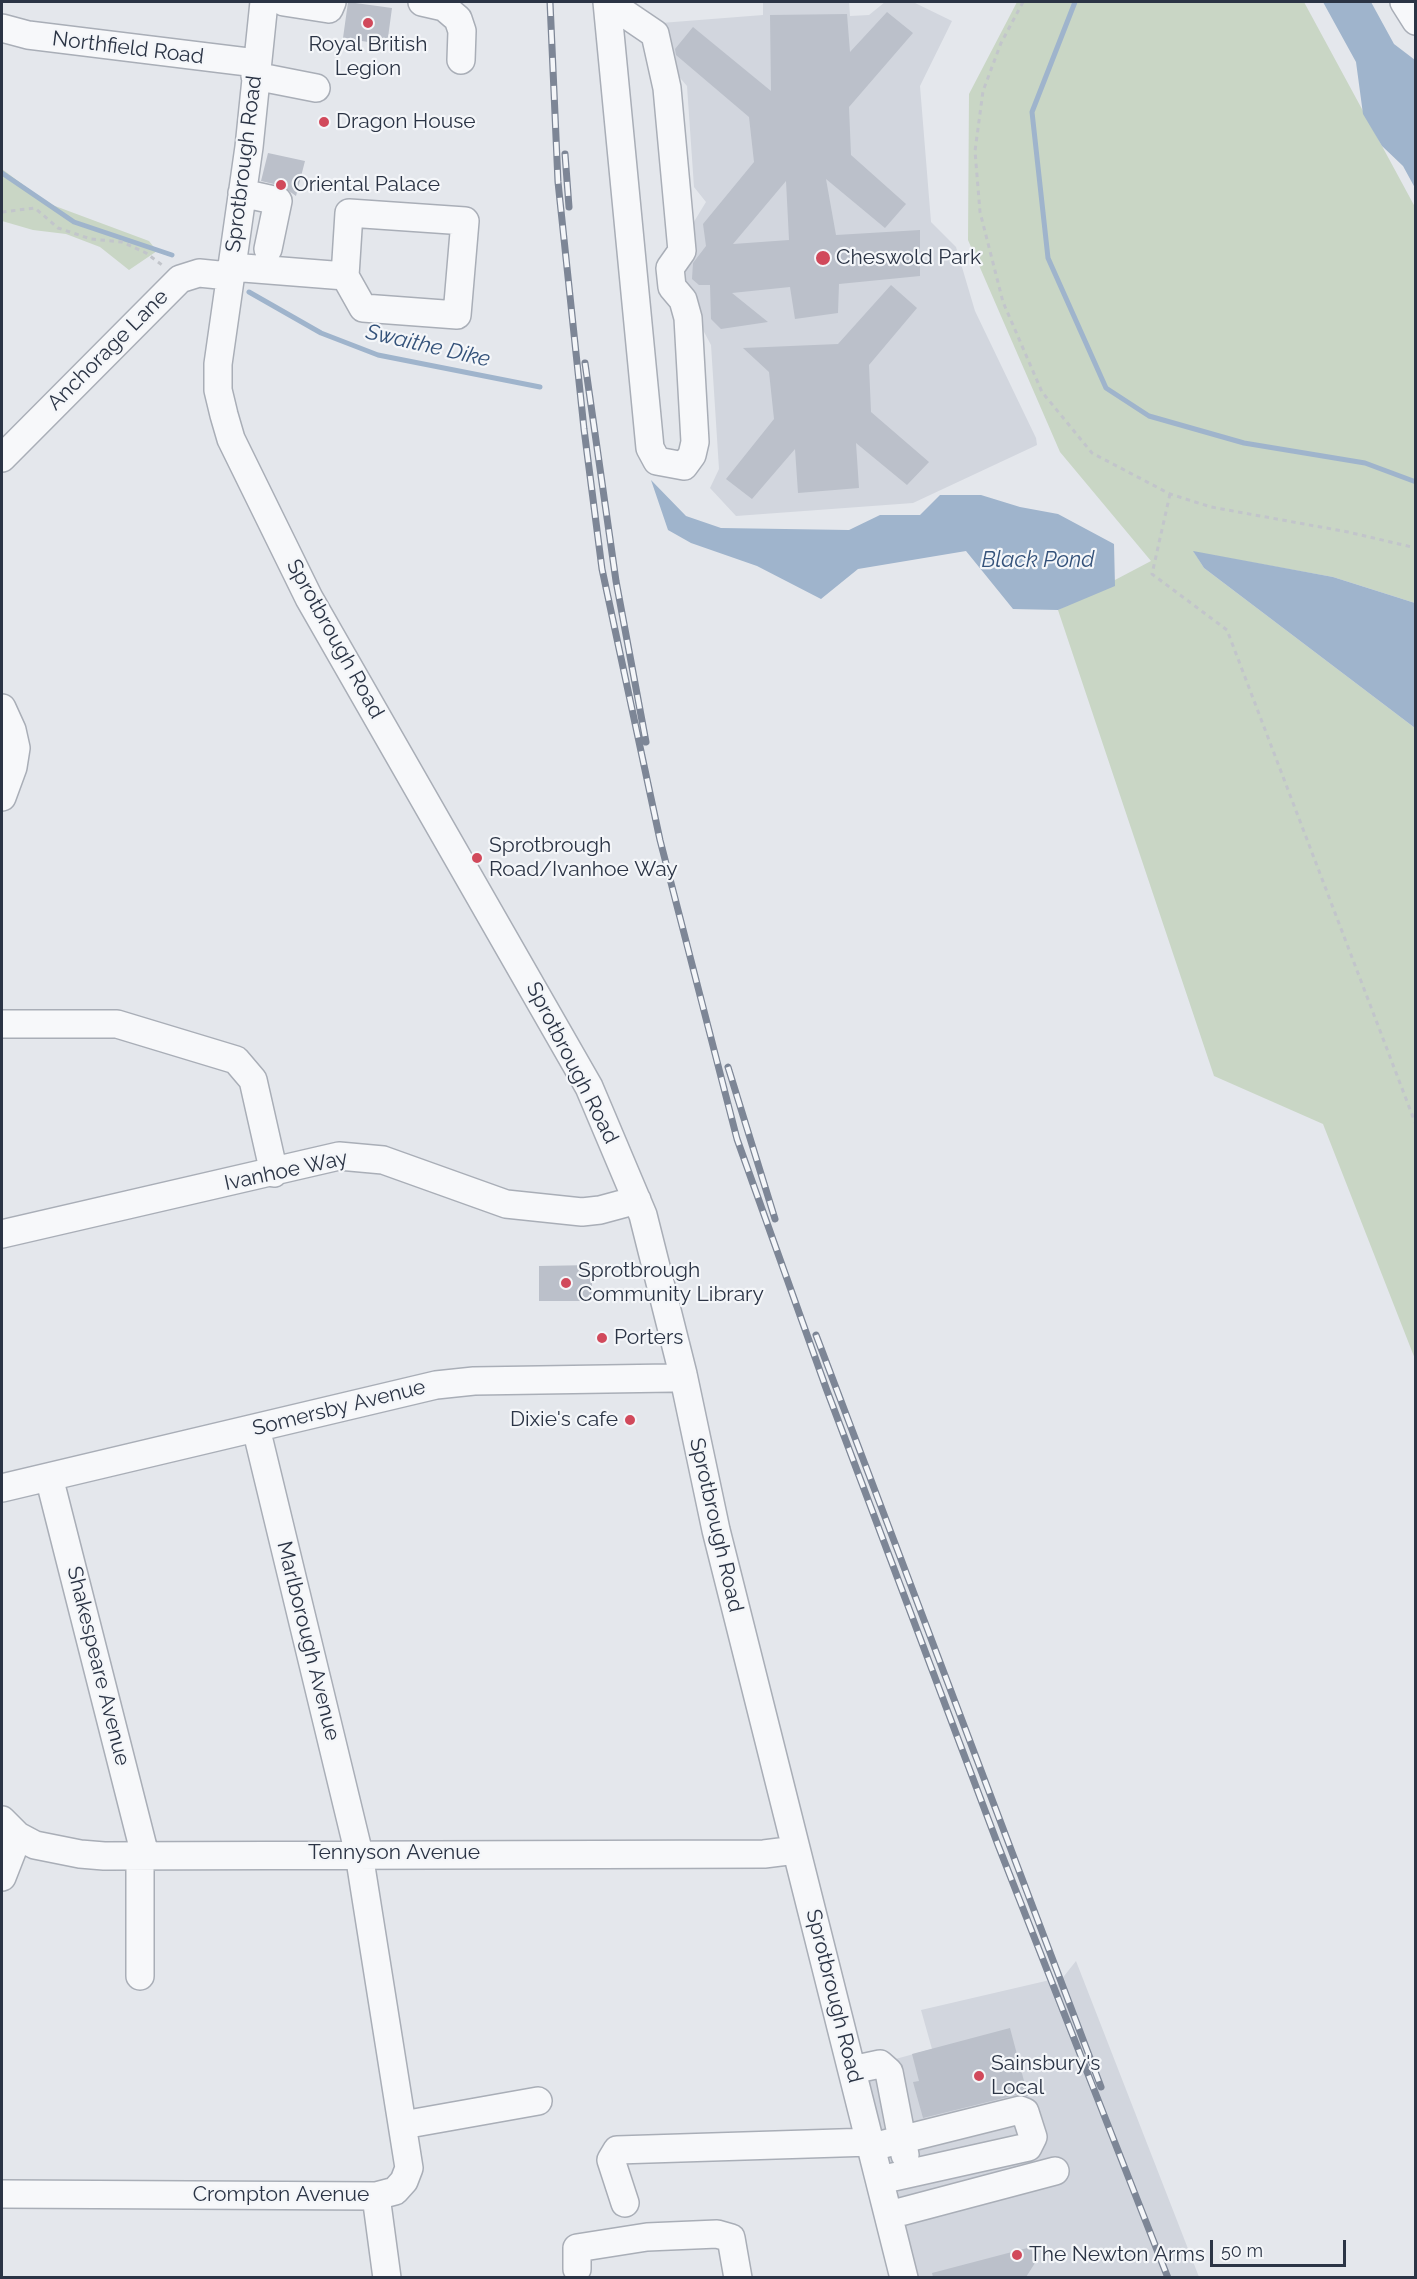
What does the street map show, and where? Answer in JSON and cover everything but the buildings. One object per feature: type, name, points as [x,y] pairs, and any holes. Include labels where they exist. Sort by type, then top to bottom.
[{"type":"street","name":"Sprotbrough Road","points":[[264,2],[242,193],[218,364],[218,390],[231,439],[309,598],[589,1087],[643,1215],[683,1374],[716,1530],[904,2277]]},
{"type":"street","points":[[284,2],[329,9],[332,2]]},
{"type":"street","points":[[422,2],[444,7],[458,19],[462,31],[461,60]]},
{"type":"street","points":[[607,2],[655,34],[667,88],[682,251],[670,268],[672,287],[683,300],[688,318],[694,442],[692,455],[684,466],[657,461],[650,448],[607,2]]},
{"type":"street","points":[[1404,2],[1416,21]]},
{"type":"street","name":"Northfield Road","points":[[2,28],[28,35],[256,70],[316,88]]},
{"type":"street","points":[[242,193],[278,201],[268,249]]},
{"type":"street","points":[[350,213],[465,221],[458,315],[363,308],[345,276],[350,213]]},
{"type":"street","name":"Anchorage Lane","points":[[2,458],[180,279],[198,273],[230,272],[345,276]]},
{"type":"street","points":[[633,278],[671,275]]},
{"type":"street","points":[[2,708],[16,748],[13,767],[2,797]]},
{"type":"street","points":[[2,1024],[117,1024],[236,1060],[253,1080],[274,1173]]},
{"type":"street","name":"Ivanhoe Way","points":[[2,1234],[274,1173],[339,1156],[363,1156],[383,1160],[506,1204],[582,1212],[609,1209],[637,1200]]},
{"type":"street","name":"Somersby Avenue","points":[[2,1488],[436,1385],[474,1381],[672,1378],[683,1374]]},
{"type":"street","name":"Marlborough Avenue","points":[[256,1428],[359,1854]]},
{"type":"street","name":"Shakespeare Avenue","points":[[49,1477],[142,1855],[140,1976]]},
{"type":"street","points":[[2,1877],[10,1828]]},
{"type":"street","name":"Tennyson Avenue","points":[[10,1828],[36,1845],[80,1854],[764,1854],[796,1850]]},
{"type":"street","name":"Crompton Avenue","points":[[2,2194],[376,2196],[395,2191],[405,2181],[409,2168],[359,1854]]},
{"type":"street","points":[[852,2070],[880,2064],[889,2072],[909,2174]]},
{"type":"street","points":[[403,2125],[538,2101]]},
{"type":"street","points":[[625,2203],[611,2160],[617,2150],[871,2145],[1020,2110],[1025,2112],[1033,2137],[1028,2148],[879,2180]]},
{"type":"street","points":[[889,2215],[1055,2171]]},
{"type":"street","points":[[376,2196],[387,2277]]},
{"type":"street","points":[[577,2269],[577,2248],[647,2237],[717,2234],[731,2238],[738,2277]]},
{"type":"path","points":[[1023,2],[1001,43],[983,91],[975,150],[980,212],[1003,302],[1042,392],[1092,453],[1170,494],[1211,507],[1348,531],[1416,548]]},
{"type":"path","points":[[2,212],[40,210],[57,228],[91,238],[122,242],[146,253],[180,279]]},
{"type":"path","points":[[1170,494],[1152,574],[1227,630],[1416,1125]]},
{"type":"shaded area","name":"Cheswold Park","points":[[763,2],[849,2],[850,16],[869,15],[885,2],[913,2],[952,21],[920,86],[931,222],[956,247],[975,311],[1036,438],[1037,445],[913,503],[736,516],[710,488],[719,469],[711,345],[680,287],[692,225],[706,202],[694,187],[687,86],[663,58],[661,23],[763,15]]},
{"type":"shaded area","points":[[1076,1961],[1199,2277],[917,2277],[862,2071],[870,2066],[932,2049],[921,2010],[1050,1980],[1053,1990]]},
{"type":"green space","points":[[1017,2],[1304,2],[1415,207],[1415,603],[1333,577],[1194,552],[1204,568],[1415,728],[1415,1359],[1323,1124],[1214,1076],[1058,610],[1151,561],[1060,452],[968,240],[969,94]]},
{"type":"green space","points":[[2,169],[47,203],[149,241],[157,251],[129,270],[100,247],[66,234],[33,230],[2,221]]},
{"type":"water","points":[[1323,2],[1371,2],[1394,44],[1415,60],[1415,188],[1403,166],[1382,146],[1363,114],[1356,62]]},
{"type":"water","name":"Black Pond","points":[[651,480],[686,516],[721,528],[849,530],[880,515],[920,515],[940,495],[981,495],[1020,507],[1058,514],[1114,544],[1115,586],[1058,610],[1013,609],[966,551],[858,569],[821,599],[757,566],[691,543],[668,530]]},
{"type":"water","points":[[1193,551],[1333,577],[1415,603],[1415,728],[1204,568]]},
{"type":"waterway","points":[[1075,2],[1032,112],[1048,258],[1106,388],[1149,416],[1244,443],[1365,463],[1416,482]]},
{"type":"waterway","name":"Swaithe Dike","points":[[2,173],[74,222],[172,255]]},
{"type":"waterway","name":"Swaithe Dike","points":[[249,292],[321,333],[378,355],[540,387]]},
{"type":"railway","points":[[550,2],[558,182],[584,429],[602,569],[660,840],[737,1139],[826,1388],[998,1845],[1168,2278]]},
{"type":"railway","points":[[565,154],[569,207]]},
{"type":"railway","points":[[585,363],[616,581],[646,742]]},
{"type":"railway","points":[[728,1067],[775,1219]]},
{"type":"railway","points":[[816,1335],[1101,2087]]},
{"type":"place","name":"Royal British Legion","points":[[368,23]]},
{"type":"place","name":"Dragon House","points":[[324,122]]},
{"type":"place","name":"Oriental Palace","points":[[281,185]]},
{"type":"place","name":"Cheswold Park","points":[[823,258]]},
{"type":"place","name":"Sprotbrough Road/Ivanhoe Way","points":[[477,858]]},
{"type":"place","name":"Sprotbrough Community Library","points":[[566,1283]]},
{"type":"place","name":"Porters","points":[[602,1338]]},
{"type":"place","name":"Dixie's cafe","points":[[630,1420]]},
{"type":"place","name":"Sainsbury's Local","points":[[979,2076]]},
{"type":"place","name":"The Newton Arms","points":[[1017,2255]]}]
